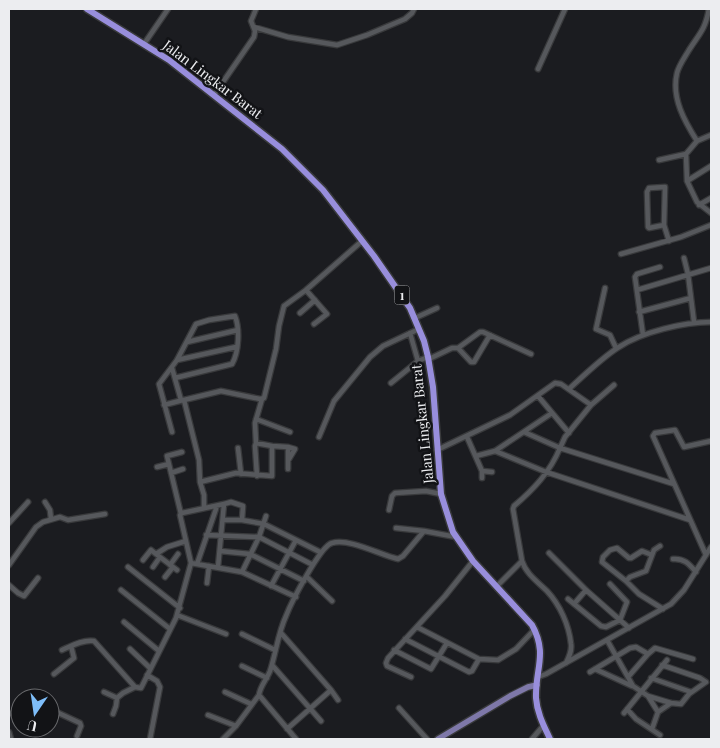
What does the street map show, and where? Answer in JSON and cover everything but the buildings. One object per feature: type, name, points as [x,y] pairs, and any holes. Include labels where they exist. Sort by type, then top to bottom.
[{"type":"highway","name":"Jalan Lingkar Barat","points":[[87,9],[169,60],[296,162],[323,190],[401,293],[415,318],[428,358],[433,387],[441,494],[448,520],[456,537],[473,561],[535,629],[541,653],[537,685],[538,710],[550,739]]},
{"type":"main road","points":[[440,739],[510,696],[528,687],[537,685]]},
{"type":"street","points":[[144,44],[168,9]]},
{"type":"street","points":[[214,95],[254,37],[254,27],[251,21],[256,9]]},
{"type":"street","points":[[254,27],[288,38],[337,46],[405,19],[412,14],[414,9]]},
{"type":"street","points":[[538,68],[565,9]]},
{"type":"street","points":[[697,141],[682,115],[677,99],[676,79],[680,64],[705,26],[709,9]]},
{"type":"street","points":[[659,160],[686,154],[697,141],[711,135]]},
{"type":"street","points":[[686,154],[687,181],[699,205],[711,213]]},
{"type":"street","points":[[687,181],[711,166]]},
{"type":"street","points":[[664,225],[648,227],[648,188],[665,187],[664,225],[669,241]]},
{"type":"street","points":[[699,205],[711,198]]},
{"type":"street","points":[[621,254],[669,241],[711,225]]},
{"type":"street","points":[[257,476],[256,419],[262,399],[267,393],[283,308],[362,241]]},
{"type":"street","points":[[684,258],[694,322]]},
{"type":"street","points":[[643,336],[635,279],[636,275],[660,267]]},
{"type":"street","points":[[637,290],[711,268]]},
{"type":"street","points":[[605,288],[596,329],[610,335],[616,348]]},
{"type":"street","points":[[306,290],[327,314],[314,324]]},
{"type":"street","points":[[639,312],[691,298]]},
{"type":"street","points":[[300,313],[315,300]]},
{"type":"street","points":[[415,318],[438,308]]},
{"type":"street","points":[[172,432],[159,385],[177,360],[196,324],[234,315],[238,330],[232,364],[175,378]]},
{"type":"street","points":[[569,389],[616,348],[643,336],[694,322],[711,322]]},
{"type":"street","points":[[319,437],[334,401],[360,368],[380,348],[419,329]]},
{"type":"street","points":[[187,342],[238,330]]},
{"type":"street","points":[[390,383],[418,361],[452,348],[458,348],[480,332],[531,354]]},
{"type":"street","points":[[410,333],[418,361]]},
{"type":"street","points":[[458,348],[471,362],[474,362],[490,335]]},
{"type":"street","points":[[177,360],[236,347]]},
{"type":"street","points":[[172,368],[183,400],[199,460],[204,508]]},
{"type":"street","points":[[437,450],[467,437],[518,410],[555,383],[561,384],[591,405]]},
{"type":"street","points":[[566,663],[572,644],[561,609],[552,597],[527,573],[522,562],[514,508],[536,486],[553,463],[563,440],[591,405],[614,385]]},
{"type":"street","points":[[164,405],[221,391],[262,399]]},
{"type":"street","points":[[538,396],[569,433]]},
{"type":"street","points":[[476,456],[495,451],[552,413]]},
{"type":"street","points":[[256,419],[290,432]]},
{"type":"street","points":[[706,555],[653,435],[675,430],[684,447],[711,441]]},
{"type":"street","points":[[524,432],[560,448],[674,484]]},
{"type":"street","points":[[467,437],[482,471],[482,478]]},
{"type":"street","points":[[256,443],[288,447],[288,469]]},
{"type":"street","points":[[200,482],[227,474],[270,477],[273,474],[272,446]]},
{"type":"street","points":[[238,448],[240,474]]},
{"type":"street","points":[[495,451],[546,472],[690,520]]},
{"type":"street","points":[[113,714],[117,698],[136,687],[142,687],[180,608],[191,563],[166,453],[182,452]]},
{"type":"street","points":[[157,467],[169,464]]},
{"type":"street","points":[[171,472],[183,469]]},
{"type":"street","points":[[482,471],[492,472]]},
{"type":"street","points":[[389,510],[392,496],[395,493],[426,491],[441,494]]},
{"type":"street","points":[[9,523],[28,502]]},
{"type":"street","points":[[45,502],[56,518]]},
{"type":"street","points":[[181,514],[231,502],[244,506],[242,520]]},
{"type":"street","points":[[218,567],[224,504]]},
{"type":"street","points":[[197,564],[216,506]]},
{"type":"street","points":[[9,565],[36,528],[43,522],[56,518],[68,520],[105,514]]},
{"type":"street","points":[[242,572],[259,537],[266,516]]},
{"type":"street","points":[[223,520],[242,520],[264,524],[320,552]]},
{"type":"street","points":[[396,528],[456,537]]},
{"type":"street","points":[[223,739],[236,726],[259,695],[272,665],[285,617],[320,552],[330,543],[340,543],[400,559],[424,531]]},
{"type":"street","points":[[206,535],[259,537],[313,565]]},
{"type":"street","points":[[271,586],[296,540]]},
{"type":"street","points":[[153,567],[158,555],[167,547],[186,541]]},
{"type":"street","points":[[626,581],[630,577],[646,571],[652,555],[660,546]]},
{"type":"street","points":[[538,677],[664,610],[678,598],[711,547]]},
{"type":"street","points":[[652,555],[642,551],[629,558],[617,548],[610,550],[603,557],[602,562],[639,594],[664,610]]},
{"type":"street","points":[[143,560],[151,550],[173,567]]},
{"type":"street","points":[[220,551],[250,554],[306,579],[332,601]]},
{"type":"street","points":[[549,553],[586,590],[629,628]]},
{"type":"street","points":[[165,577],[173,567],[178,554]]},
{"type":"street","points":[[673,559],[679,558],[686,561],[696,572]]},
{"type":"street","points":[[411,677],[386,664],[388,658],[473,561]]},
{"type":"street","points":[[497,586],[522,562]]},
{"type":"street","points":[[191,563],[242,572],[296,597]]},
{"type":"street","points":[[207,583],[209,566]]},
{"type":"street","points":[[128,567],[180,608]]},
{"type":"street","points":[[9,585],[18,594],[24,596],[38,578]]},
{"type":"street","points":[[568,598],[603,627],[606,627],[620,620],[626,602],[610,584]]},
{"type":"street","points":[[121,590],[170,629]]},
{"type":"street","points":[[574,604],[586,590]]},
{"type":"street","points":[[177,615],[226,634]]},
{"type":"street","points":[[124,622],[158,651]]},
{"type":"street","points":[[417,627],[480,659],[498,660],[516,649],[535,629]]},
{"type":"street","points":[[281,633],[338,700]]},
{"type":"street","points":[[242,634],[275,650]]},
{"type":"street","points":[[406,639],[470,672],[480,659]]},
{"type":"street","points":[[607,640],[633,686]]},
{"type":"street","points":[[62,650],[86,641],[94,641],[136,687]]},
{"type":"street","points":[[394,650],[430,669],[434,666],[447,643]]},
{"type":"street","points":[[54,674],[74,658],[71,646]]},
{"type":"street","points":[[648,654],[633,647],[592,671],[633,686],[648,696],[670,703],[681,704],[691,692],[705,683],[705,680],[662,666]]},
{"type":"street","points":[[628,677],[655,648],[693,659]]},
{"type":"street","points":[[130,650],[150,668]]},
{"type":"street","points":[[660,735],[625,711],[666,660]]},
{"type":"street","points":[[272,665],[321,721]]},
{"type":"street","points":[[242,666],[267,678]]},
{"type":"street","points":[[147,675],[157,681],[160,687],[150,739]]},
{"type":"street","points":[[651,678],[691,692]]},
{"type":"street","points":[[287,729],[331,690]]},
{"type":"street","points":[[104,692],[117,698]]},
{"type":"street","points":[[225,692],[251,704]]},
{"type":"street","points":[[259,695],[296,739]]},
{"type":"street","points":[[648,696],[658,712]]},
{"type":"street","points":[[652,729],[658,712],[670,703]]},
{"type":"street","points":[[399,708],[428,739]]},
{"type":"street","points":[[60,714],[80,723],[81,726],[77,736]]},
{"type":"street","points":[[208,715],[236,726]]},
{"type":"street","points":[[532,739],[543,726]]},
{"type":"street","points":[[9,732],[11,739]]}]
